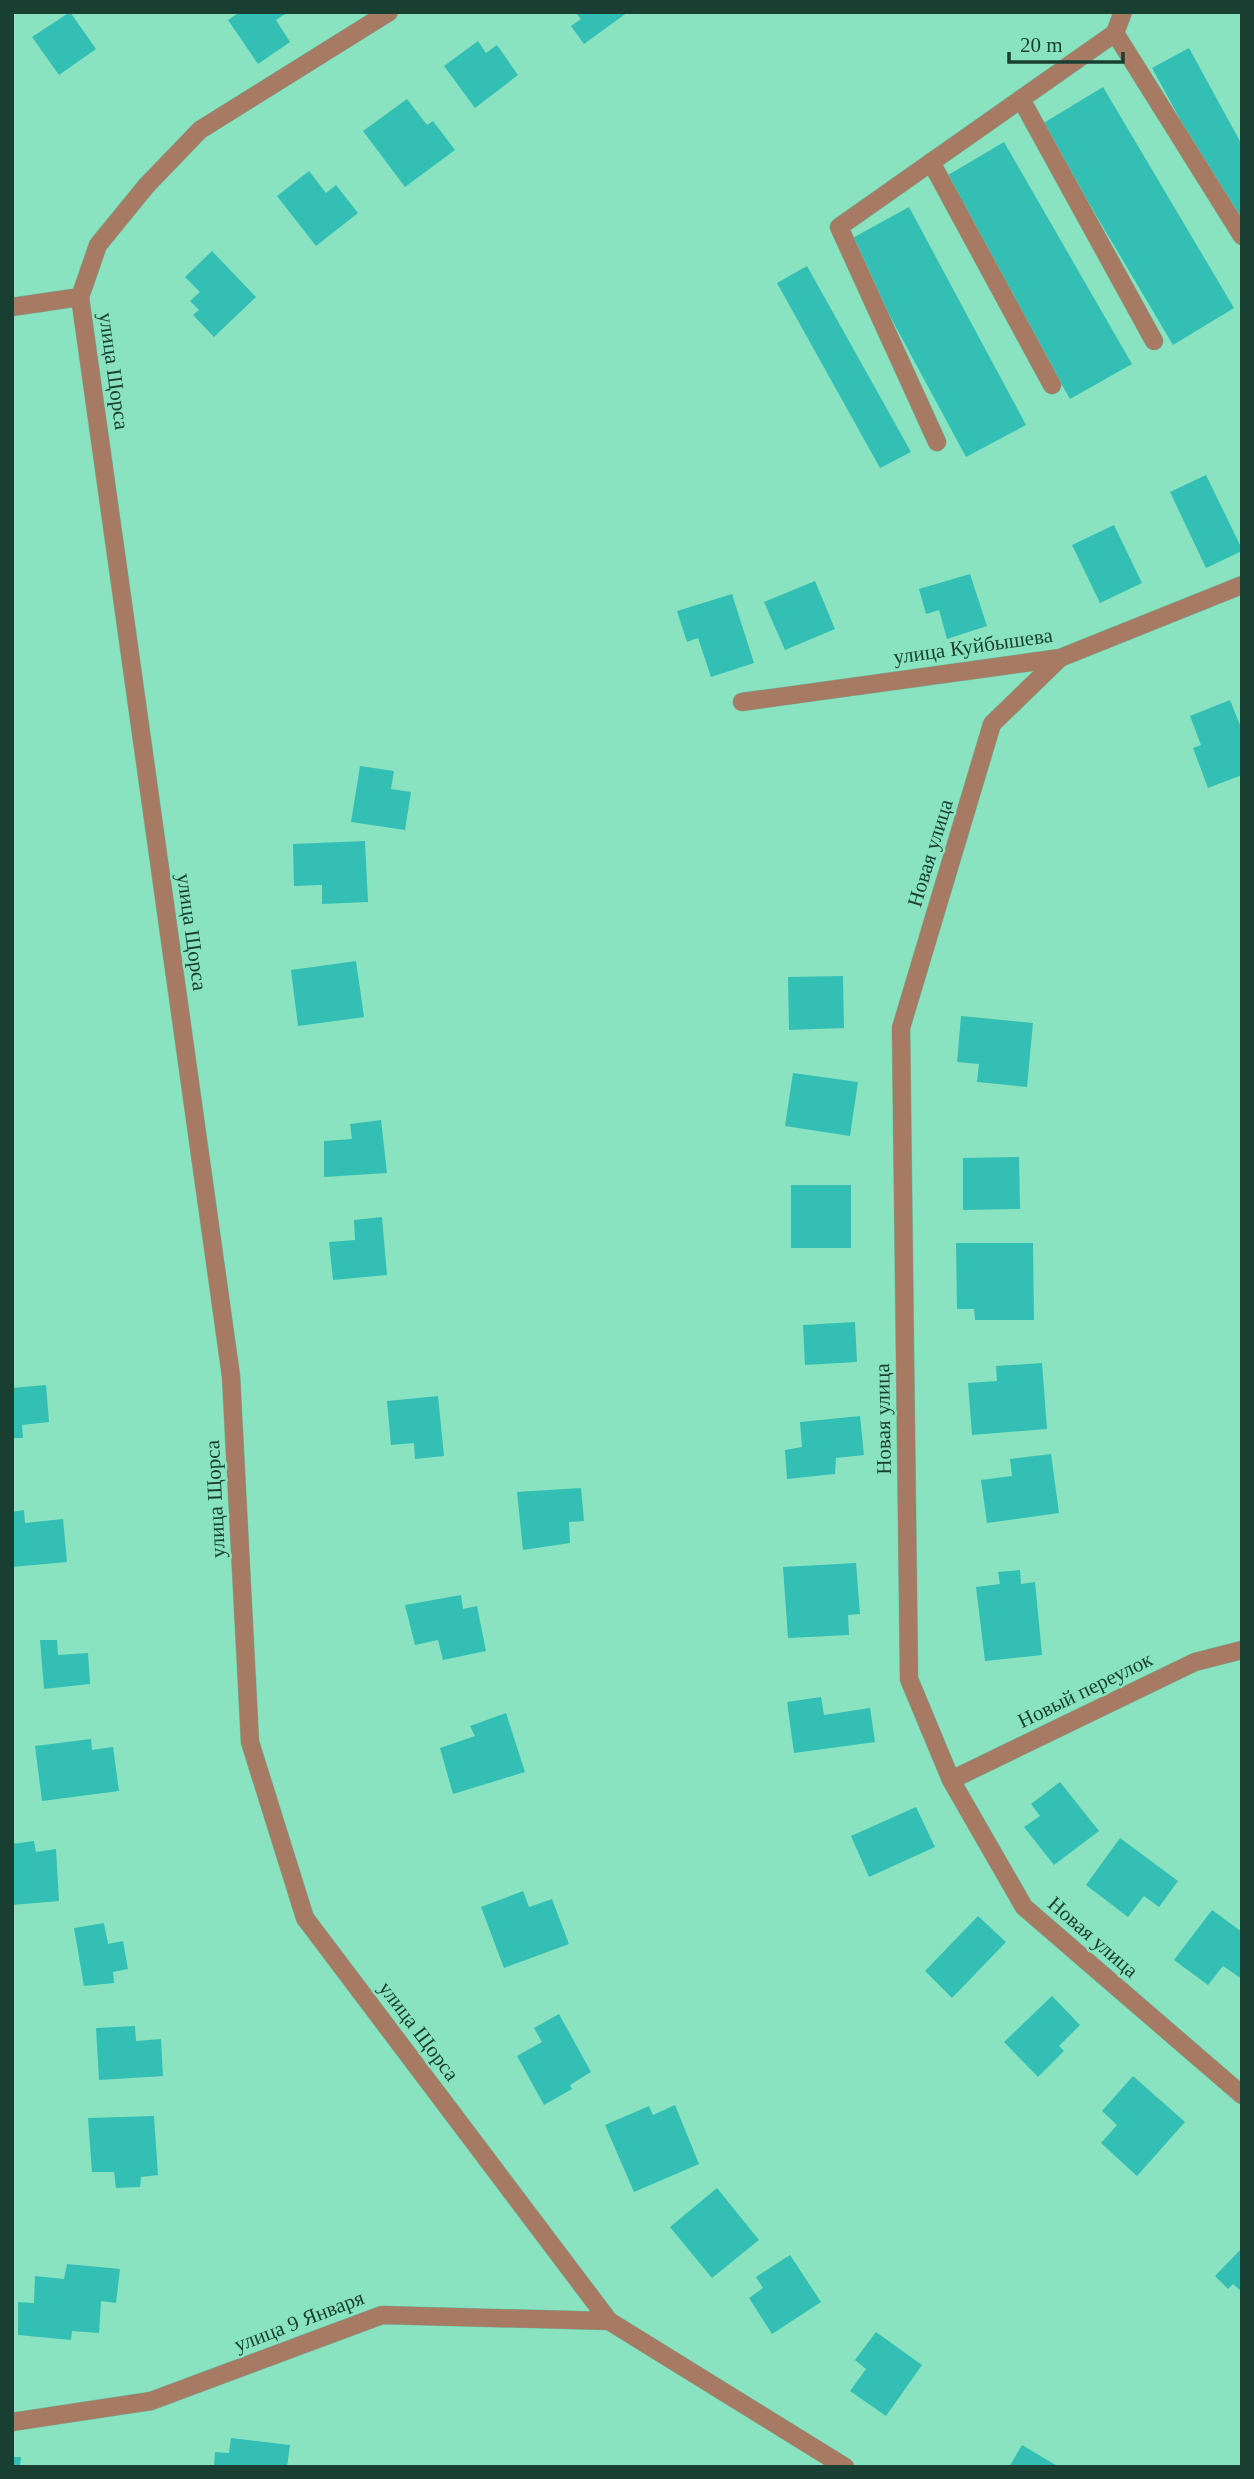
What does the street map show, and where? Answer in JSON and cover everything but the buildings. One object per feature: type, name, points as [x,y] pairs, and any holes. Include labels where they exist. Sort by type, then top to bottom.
[{"type":"street","points":[[12,307],[80,297],[98,245],[147,185],[200,130],[389,12]]},
{"type":"street","points":[[937,442],[839,227],[1115,33],[1123,12]]},
{"type":"street","points":[[1115,33],[1242,236]]},
{"type":"street","points":[[1021,99],[1154,341]]},
{"type":"street","points":[[931,162],[1052,385]]},
{"type":"street","name":"улица Щорса","points":[[80,297],[231,1376],[250,1742],[305,1918],[609,2321],[845,2467]]},
{"type":"street","name":"улица Куйбышева","points":[[742,702],[1060,658],[1242,585]]},
{"type":"street","name":"Новая улица","points":[[1060,658],[992,724],[901,1028],[909,1679],[951,1780],[1024,1907],[1242,2095]]},
{"type":"street","name":"Новый переулок","points":[[951,1780],[1195,1662],[1242,1650]]},
{"type":"street","name":"улица 9 Января","points":[[12,2422],[151,2401],[382,2315],[609,2321]]}]
